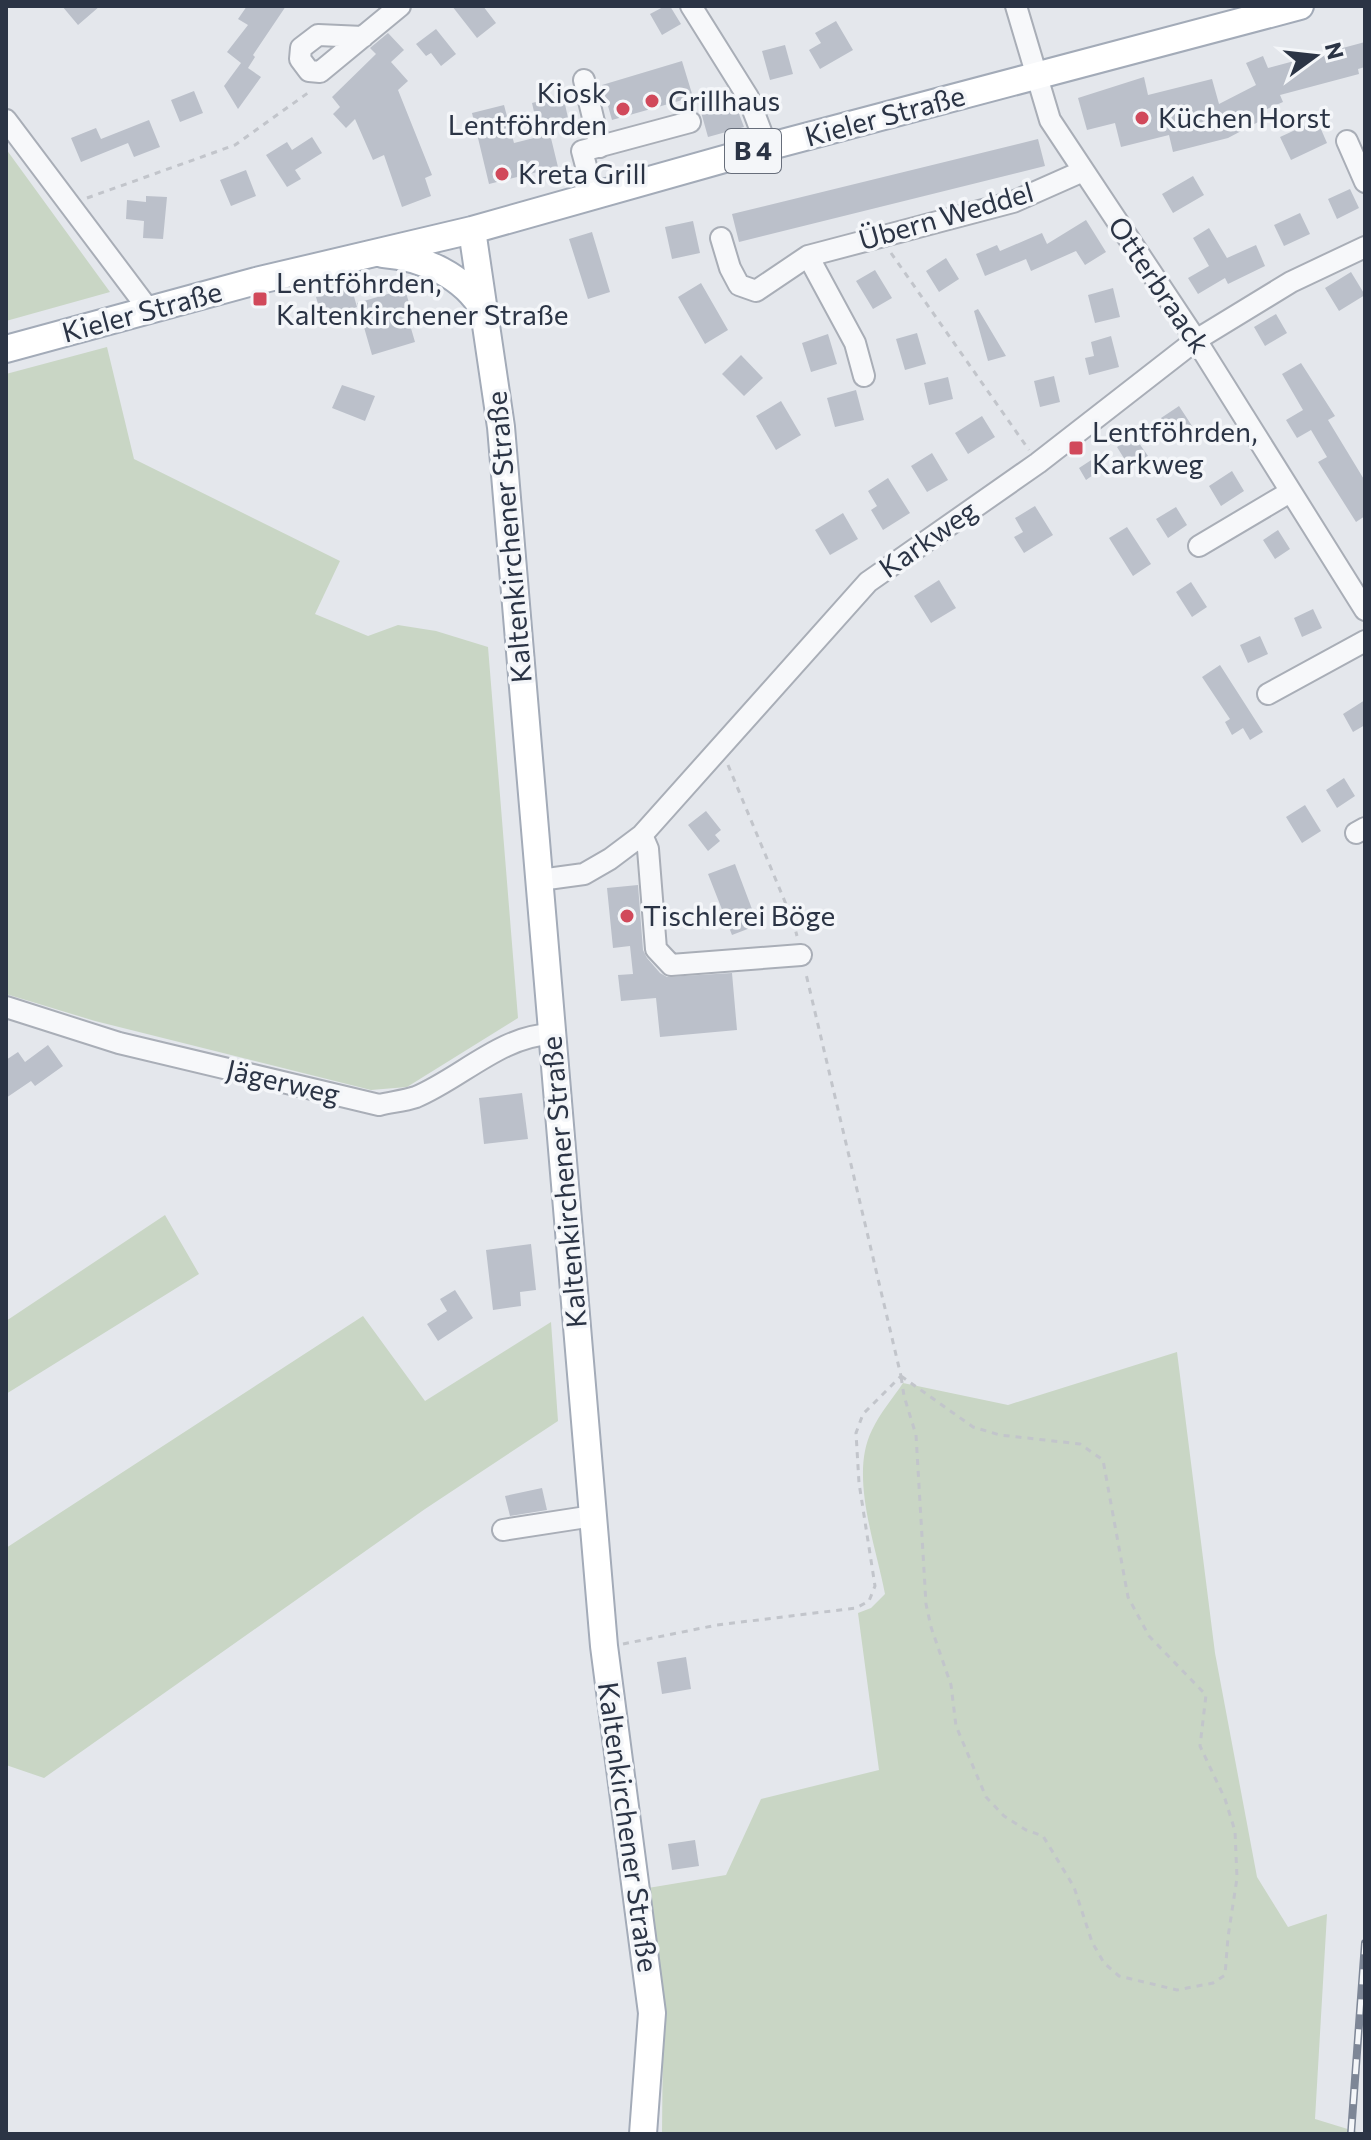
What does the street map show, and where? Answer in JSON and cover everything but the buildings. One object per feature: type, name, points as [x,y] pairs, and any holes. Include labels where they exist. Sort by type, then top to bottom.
[{"type":"main road","name":"Kieler Straße","points":[[6,349],[371,253],[472,230],[767,147],[1300,6]]},
{"type":"main road","name":"Kaltenkirchener Straße","points":[[472,230],[501,427],[604,1646],[652,2013],[643,2134]]},
{"type":"main road","points":[[371,253],[401,255],[446,273],[476,297],[484,311]]},
{"type":"street","points":[[363,37],[318,35],[301,48],[300,59],[309,71],[320,72],[363,37],[400,6]]},
{"type":"street","points":[[691,6],[748,97],[767,147]]},
{"type":"street","name":"Otterbraack","points":[[1016,6],[1050,120],[1196,340],[1365,610]]},
{"type":"street","points":[[584,80],[600,147]]},
{"type":"street","points":[[6,120],[149,310]]},
{"type":"street","points":[[594,196],[582,151],[690,122]]},
{"type":"street","points":[[1347,141],[1365,182]]},
{"type":"street","name":"Übern Weddel","points":[[721,238],[739,285],[756,291],[808,256],[1013,202],[1083,171]]},
{"type":"street","name":"Karkweg","points":[[540,880],[584,874],[642,835],[868,582],[1038,463],[1196,340],[1291,282],[1365,247]]},
{"type":"street","points":[[808,256],[855,343],[864,376]]},
{"type":"street","points":[[1199,546],[1290,492]]},
{"type":"street","points":[[1268,694],[1365,641]]},
{"type":"street","points":[[642,835],[648,849],[656,949],[671,965],[801,955]]},
{"type":"street","name":"Jägerweg","points":[[6,1007],[119,1043],[379,1105],[415,1097],[510,1045],[539,1034],[551,1034]]},
{"type":"street","points":[[503,1530],[593,1516]]},
{"type":"path","points":[[68,205],[235,145],[311,92],[320,72]]},
{"type":"path","points":[[879,235],[1038,463]]},
{"type":"path","points":[[720,745],[793,921],[904,1396],[916,1435],[926,1604],[951,1685],[956,1726],[986,1797],[1004,1816],[1026,1830],[1043,1836],[1074,1887],[1092,1942],[1104,1963],[1119,1976],[1177,1990],[1213,1983],[1225,1975],[1228,1961],[1228,1937],[1237,1878],[1235,1831],[1225,1799],[1200,1746],[1206,1695],[1149,1636],[1128,1597],[1103,1460],[1080,1444],[1000,1435],[973,1427],[901,1376]]},
{"type":"path","points":[[604,1646],[717,1625],[856,1608],[869,1601],[875,1586],[859,1483],[856,1433],[863,1414],[901,1376]]},
{"type":"green space","points":[[6,149],[110,292],[6,321]]},
{"type":"green space","points":[[107,347],[134,459],[340,561],[315,614],[368,636],[398,625],[436,631],[488,647],[518,1018],[407,1087],[371,1090],[95,1021],[6,994],[6,374]]},
{"type":"green space","points":[[165,1215],[199,1274],[6,1394],[6,1321]]},
{"type":"green space","points":[[363,1316],[425,1401],[551,1322],[558,1421],[425,1509],[44,1778],[6,1765],[6,1548]]},
{"type":"green space","points":[[1177,1352],[1215,1653],[1257,1877],[1288,1927],[1327,1914],[1315,2119],[1364,2134],[662,2134],[663,2030],[648,1888],[726,1875],[761,1799],[879,1770],[858,1613],[871,1608],[885,1594],[866,1511],[863,1468],[872,1430],[883,1412],[903,1383],[1008,1405]]},
{"type":"railway","points":[[1351,2134],[1365,1943]]},
{"type":"place","name":"Grillhaus","points":[[652,101]]},
{"type":"place","name":"Kiosk Lentföhrden","points":[[623,109]]},
{"type":"place","name":"Küchen Horst","points":[[1142,118]]},
{"type":"place","name":"Kreta Grill","points":[[502,174]]},
{"type":"place","name":"Lentföhrden, Kaltenkirchener Straße","points":[[260,299]]},
{"type":"place","name":"Lentföhrden, Karkweg","points":[[1076,448]]},
{"type":"place","name":"Tischlerei Böge","points":[[627,916]]}]
